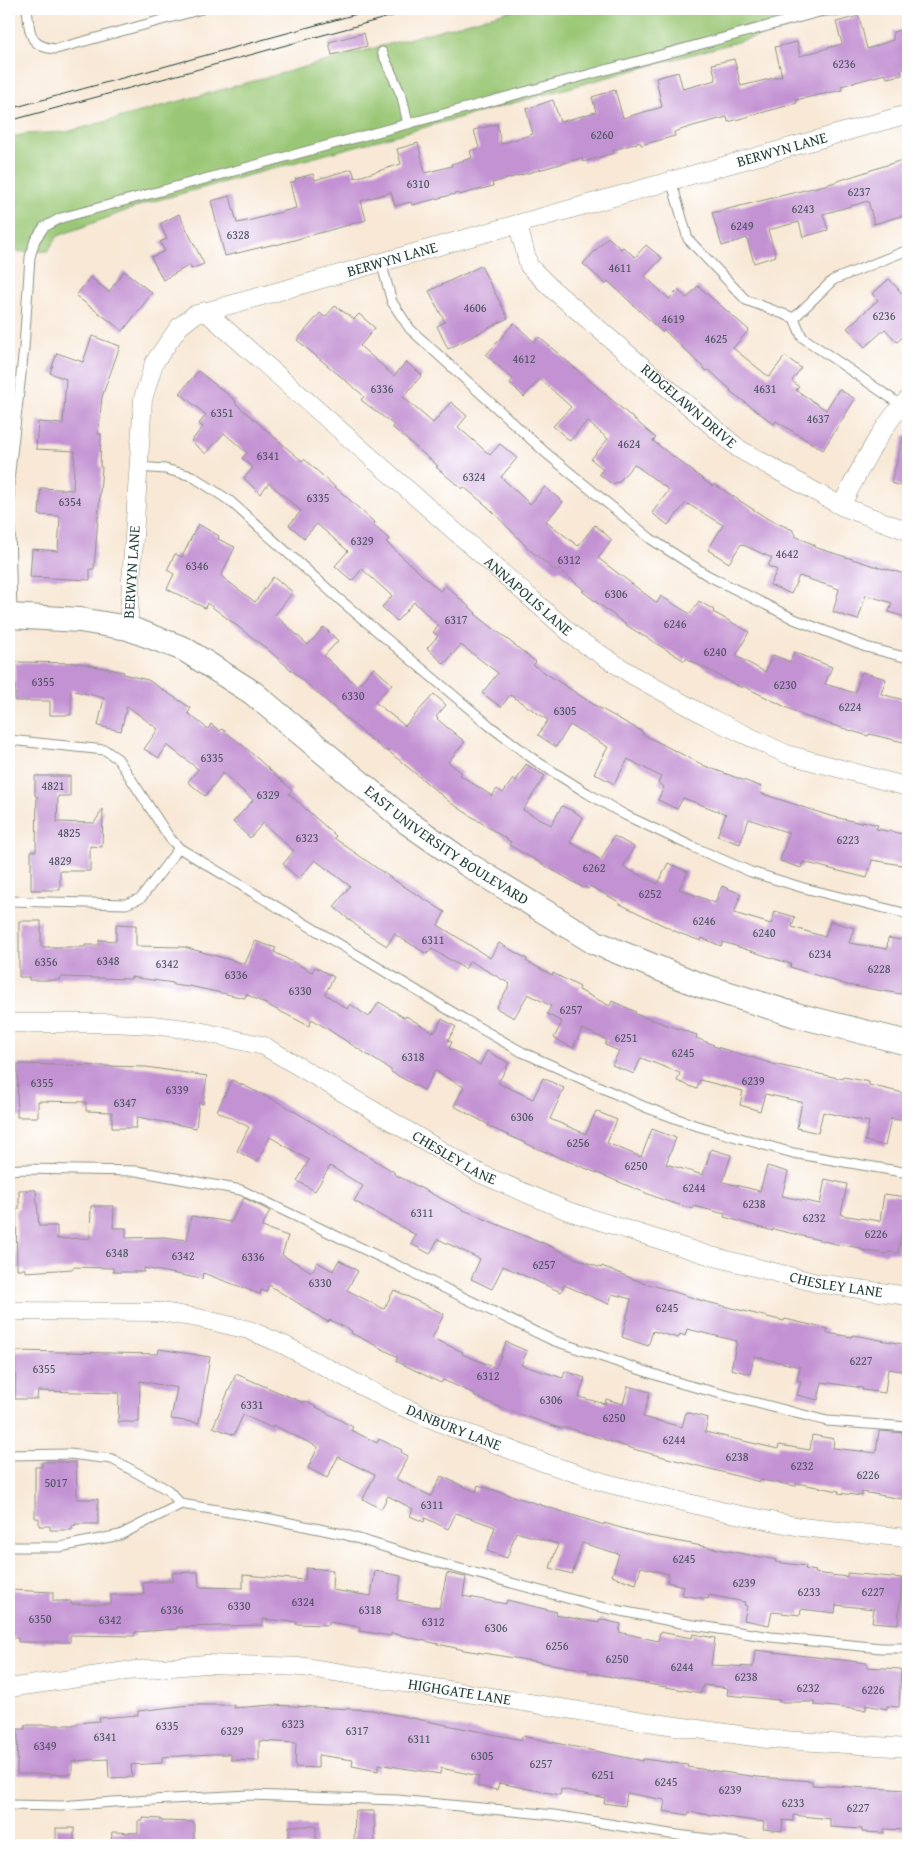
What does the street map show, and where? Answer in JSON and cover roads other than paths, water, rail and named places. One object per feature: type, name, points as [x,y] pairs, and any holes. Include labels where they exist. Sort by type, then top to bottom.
[{"type":"street","name":"BERWYN LANE","points":[[128,628],[144,400],[154,363],[179,328],[194,314],[518,225],[908,114]]},
{"type":"street","name":"RIDGELAWN DRIVE","points":[[518,225],[529,266],[551,288],[739,449],[841,506],[908,530]]},
{"type":"street","name":"ANNAPOLIS LANE","points":[[205,310],[577,639],[634,676],[708,718],[786,754],[908,787]]},
{"type":"street","points":[[841,506],[873,447],[905,402]]},
{"type":"street","name":"EAST UNIVERSITY BOULEVARD","points":[[10,616],[80,620],[128,628],[184,649],[253,693],[407,822],[467,864],[594,942],[696,984],[796,1015],[908,1043]]},
{"type":"street","name":"CHESLEY LANE","points":[[9,1023],[152,1025],[194,1030],[264,1046],[481,1174],[568,1211],[711,1256],[817,1283],[908,1296]]},
{"type":"street","name":"DANBURY LANE","points":[[9,1310],[161,1312],[198,1318],[249,1330],[284,1345],[394,1403],[548,1464],[597,1480],[721,1511],[801,1527],[908,1538]]},
{"type":"street","name":"HIGHGATE LANE","points":[[9,1688],[126,1671],[206,1664],[304,1667],[645,1722],[768,1739],[908,1748]]},
{"type":"lane","points":[[27,9],[30,32],[35,41],[44,48],[56,48],[202,9]]},
{"type":"lane","points":[[10,616],[9,480],[24,348],[30,257],[35,240],[44,227],[61,218],[830,9]]},
{"type":"lane","points":[[382,52],[402,97],[408,124]]},
{"type":"lane","points":[[671,180],[688,239],[746,300],[794,318],[802,337],[905,402]]},
{"type":"lane","points":[[794,318],[833,280],[908,250]]},
{"type":"lane","points":[[381,262],[392,302],[410,329],[546,453],[652,539],[707,574],[794,619],[866,647],[908,658]]},
{"type":"lane","points":[[139,468],[165,469],[192,476],[230,501],[339,600],[490,726],[536,761],[594,797],[650,827],[751,872],[804,888],[908,914]]},
{"type":"lane","points":[[9,740],[105,750],[118,759],[169,837],[179,848],[522,1052],[645,1107],[694,1125],[793,1152],[908,1173]]},
{"type":"lane","points":[[9,901],[50,900],[126,904],[141,898],[179,848]]},
{"type":"lane","points":[[9,1170],[137,1171],[241,1190],[552,1340],[683,1384],[827,1421],[908,1427]]},
{"type":"lane","points":[[9,1455],[69,1454],[112,1459],[168,1490],[180,1504]]},
{"type":"lane","points":[[9,1547],[60,1547],[120,1535],[180,1504],[271,1519],[343,1534],[420,1558],[596,1606],[680,1623],[771,1637],[881,1648],[908,1648]]},
{"type":"lane","points":[[9,1805],[61,1806],[249,1795],[397,1800],[554,1815],[670,1834],[754,1845]]},
{"type":"tram line","points":[[9,109],[375,9]]},
{"type":"tram line","points":[[9,121],[418,9]]}]
